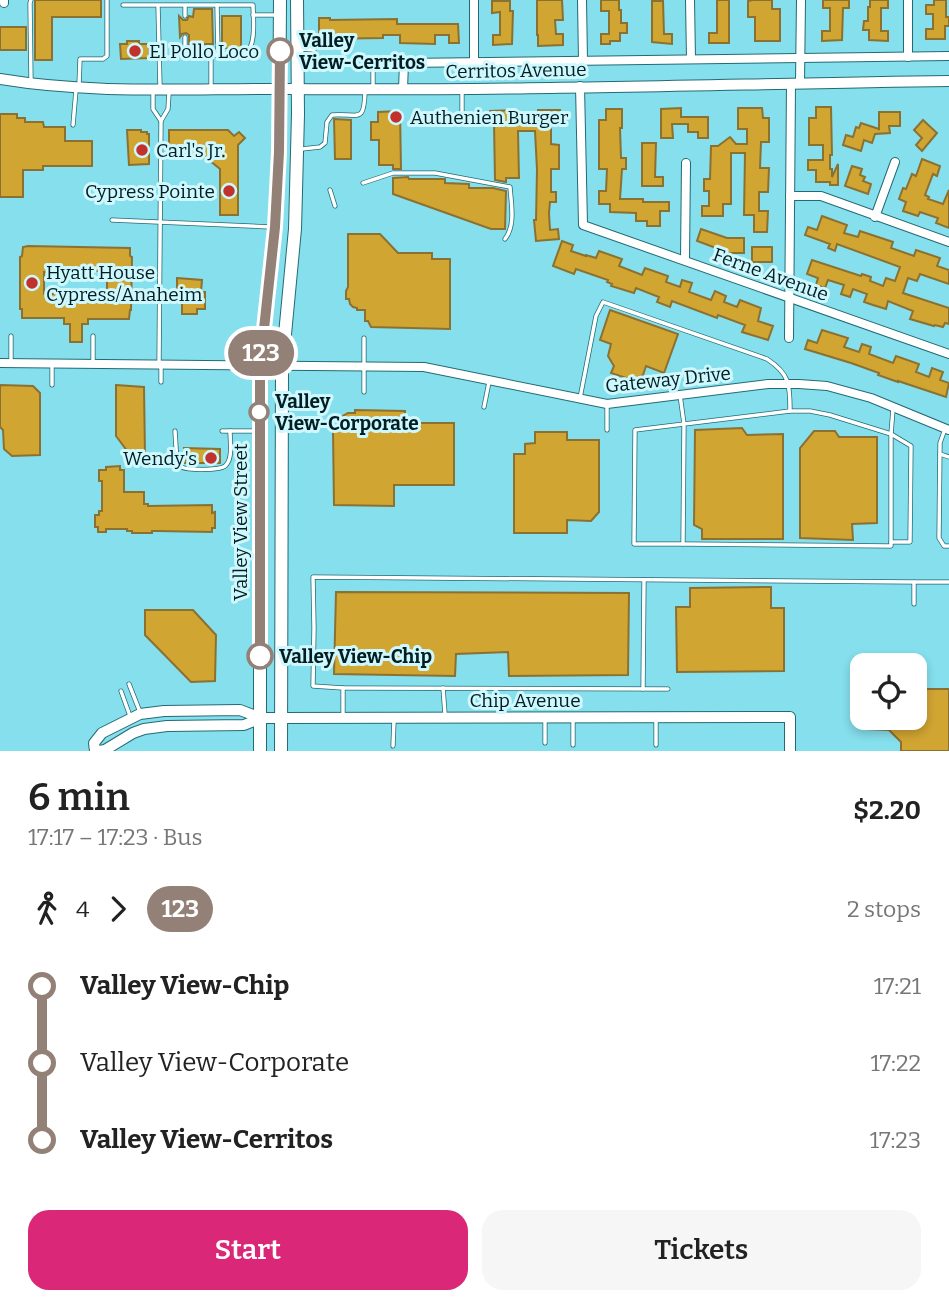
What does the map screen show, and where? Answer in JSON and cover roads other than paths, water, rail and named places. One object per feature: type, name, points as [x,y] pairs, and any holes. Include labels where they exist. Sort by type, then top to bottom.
[{"type":"main road","name":"Valley View Street","points":[[260,751],[260,366],[275,227],[279,152],[280,0]]},
{"type":"main road","points":[[281,751],[282,366],[295,229],[297,0]]},
{"type":"main road","name":"Cerritos Avenue","points":[[0,79],[77,88],[161,89],[403,89],[949,81]]},
{"type":"main road","points":[[240,710],[261,718],[244,725],[144,729],[105,750],[97,751],[94,743],[102,733],[136,716],[164,711],[240,710]]},
{"type":"main road","name":"Chip Avenue","points":[[261,718],[789,717],[790,751]]},
{"type":"street","points":[[474,0],[474,62]]},
{"type":"street","points":[[582,0],[583,61]]},
{"type":"street","points":[[690,0],[691,60]]},
{"type":"street","points":[[789,338],[789,196],[795,83],[801,58],[801,0]]},
{"type":"street","points":[[908,0],[908,57]]},
{"type":"street","points":[[403,89],[404,63],[949,56]]},
{"type":"street","name":"Ferne Avenue","points":[[580,86],[583,225],[949,354]]},
{"type":"street","points":[[875,216],[895,162]]},
{"type":"street","points":[[685,260],[686,163]]},
{"type":"street","points":[[789,196],[821,196],[949,242]]},
{"type":"street","name":"Gateway Drive","points":[[0,363],[424,367],[607,404],[768,384],[827,386],[871,398],[947,429]]},
{"type":"lane","points":[[31,0],[31,84]]},
{"type":"lane","points":[[73,125],[80,59],[103,58],[107,55],[107,0]]},
{"type":"lane","points":[[123,5],[253,5],[253,41],[248,52],[238,55],[194,54],[187,52],[185,37]]},
{"type":"lane","points":[[185,5],[185,16]]},
{"type":"lane","points":[[217,5],[218,55]]},
{"type":"lane","points":[[158,6],[161,89],[168,108],[161,121],[161,382]]},
{"type":"lane","points":[[253,15],[280,15]]},
{"type":"lane","points":[[298,49],[314,50]]},
{"type":"lane","points":[[211,55],[212,89]]},
{"type":"lane","points":[[297,149],[323,146],[326,143],[327,122],[332,116],[363,113],[373,67]]},
{"type":"lane","points":[[462,88],[462,121]]},
{"type":"lane","points":[[161,89],[153,109],[161,121]]},
{"type":"lane","points":[[363,183],[393,173],[435,173],[491,184],[505,184],[510,187],[512,227],[505,239]]},
{"type":"lane","points":[[330,190],[335,206]]},
{"type":"lane","points":[[112,220],[275,227]]},
{"type":"lane","points":[[580,398],[596,316],[603,302],[767,359],[779,367],[789,384],[790,411]]},
{"type":"lane","points":[[11,336],[11,363]]},
{"type":"lane","points":[[93,337],[93,365]]},
{"type":"lane","points":[[364,338],[364,392]]},
{"type":"lane","points":[[52,364],[52,385]]},
{"type":"lane","points":[[484,407],[489,380]]},
{"type":"lane","points":[[680,395],[684,424],[683,544]]},
{"type":"lane","points":[[607,404],[607,430]]},
{"type":"lane","points":[[891,542],[891,434],[894,408]]},
{"type":"lane","points":[[790,411],[820,413],[891,434],[911,446],[910,542],[891,542],[891,545],[634,544],[635,430],[790,411]]},
{"type":"lane","points":[[947,429],[940,443],[939,538],[944,545],[949,546]]},
{"type":"lane","points":[[175,431],[177,463],[181,467],[221,469],[230,459],[230,431]]},
{"type":"lane","points":[[222,431],[259,431]]},
{"type":"lane","points":[[940,454],[949,457]]},
{"type":"lane","points":[[668,689],[313,686],[313,577],[949,582]]},
{"type":"lane","points":[[643,689],[644,580]]},
{"type":"lane","points":[[914,582],[914,604]]},
{"type":"lane","points":[[128,684],[136,716]]},
{"type":"lane","points":[[343,688],[343,718]]},
{"type":"lane","points":[[443,688],[446,718]]},
{"type":"lane","points":[[121,691],[136,716]]},
{"type":"lane","points":[[545,717],[545,743]]},
{"type":"lane","points":[[573,717],[573,745]]},
{"type":"lane","points":[[656,717],[656,745]]},
{"type":"lane","points":[[393,746],[394,718]]},
{"type":"place","name":"El Pollo Loco","points":[[135,51]]},
{"type":"place","name":"Valley View-Cerritos","points":[[280,51]]},
{"type":"place","name":"Authenien Burger","points":[[396,117]]},
{"type":"place","name":"Carl's Jr.","points":[[142,150]]},
{"type":"place","name":"Cypress Pointe","points":[[229,191]]},
{"type":"place","name":"Hyatt House Cypress/Anaheim","points":[[32,283]]},
{"type":"place","name":"Valley View-Corporate","points":[[259,412]]},
{"type":"place","name":"Wendy's","points":[[211,458]]},
{"type":"place","name":"Valley View-Chip","points":[[260,656]]}]
